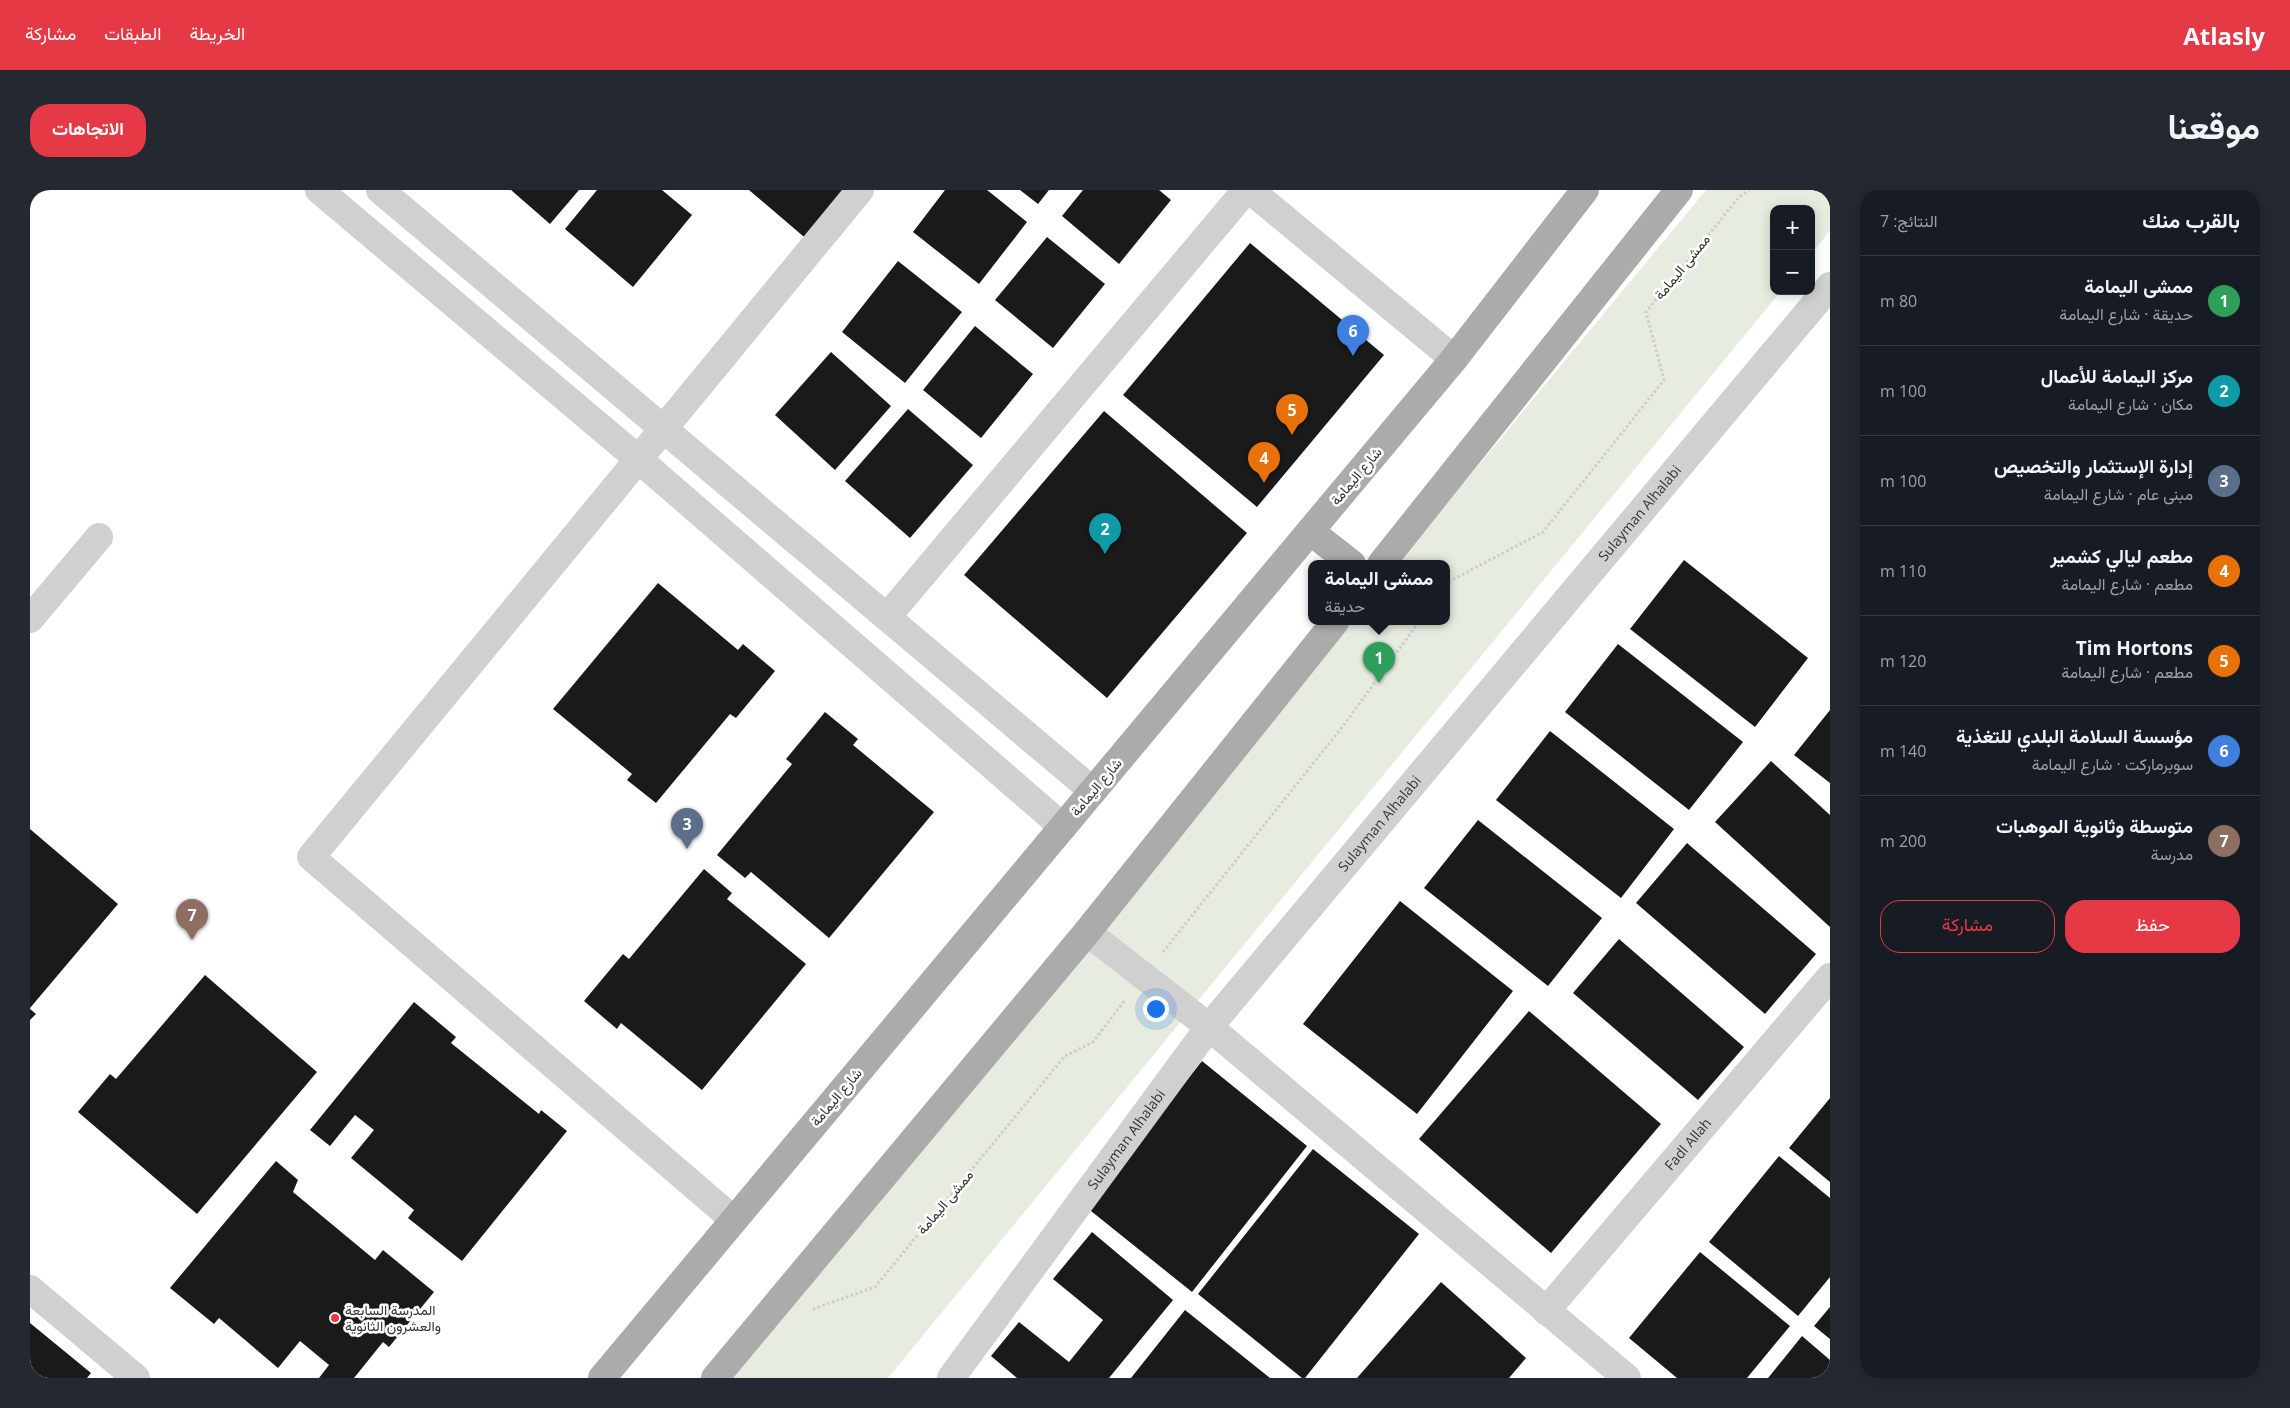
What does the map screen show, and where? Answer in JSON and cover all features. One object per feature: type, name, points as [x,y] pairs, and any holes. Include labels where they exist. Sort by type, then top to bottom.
[{"type":"main road","name":"شارع اليمامة","points":[[602,1378],[1454,359],[1585,190]]},
{"type":"main road","points":[[1384,560],[1679,190]]},
{"type":"main road","points":[[1310,531],[1347,560]]},
{"type":"main road","points":[[715,1378],[1087,932],[1333,625]]},
{"type":"street","points":[[320,190],[637,458],[1063,827]]},
{"type":"street","points":[[380,190],[1093,791]]},
{"type":"street","points":[[734,1220],[311,857],[637,458],[860,190]]},
{"type":"street","points":[[887,616],[1248,190],[1454,359]]},
{"type":"street","name":"Sulayman Alhalabi","points":[[951,1378],[1209,1027],[1830,286]]},
{"type":"street","points":[[30,619],[99,537]]},
{"type":"street","points":[[1087,932],[1209,1027],[1627,1378]]},
{"type":"street","name":"Fadl Allah","points":[[1546,1311],[1830,977]]},
{"type":"street","points":[[30,1289],[136,1378]]},
{"type":"path","name":"ممشى اليمامة","points":[[1450,581],[1543,532],[1664,380],[1646,312],[1739,197],[1750,190]]},
{"type":"path","points":[[1170,944],[1343,726],[1417,625]]},
{"type":"path","name":"ممشى اليمامة","points":[[806,1311],[875,1287],[1065,1056],[1094,1042],[1123,1004]]},
{"type":"shaded area","points":[[1706,190],[1830,190],[1830,231],[1815,249],[1815,205],[1770,205],[1770,295],[1778,295],[888,1378],[722,1378],[1347,625],[1450,625],[1450,560],[1400,560]]},
{"type":"building","points":[[511,190],[579,190],[550,224]]},
{"type":"building","points":[[597,190],[662,190],[692,215],[633,287],[565,229]]},
{"type":"building","points":[[749,190],[853,190],[810,242]]},
{"type":"building","points":[[945,190],[987,190],[1027,222],[979,284],[913,232]]},
{"type":"building","points":[[1020,190],[1049,190],[1038,204]]},
{"type":"building","points":[[1083,190],[1159,190],[1171,200],[1119,264],[1062,216]]},
{"type":"building","points":[[1047,237],[1105,284],[1053,348],[995,300]]},
{"type":"building","points":[[1250,243],[1384,355],[1257,507],[1123,395]]},
{"type":"building","points":[[898,261],[962,312],[905,383],[842,332]]},
{"type":"building","points":[[975,326],[1033,374],[981,438],[923,390]]},
{"type":"building","points":[[831,352],[891,406],[835,470],[775,415]]},
{"type":"building","points":[[908,409],[973,465],[910,538],[845,481]]},
{"type":"building","points":[[1104,411],[1247,533],[1107,698],[964,575]]},
{"type":"building","points":[[1684,560],[1808,658],[1755,727],[1630,629]]},
{"type":"building","points":[[658,583],[738,650],[743,644],[775,671],[736,718],[730,714],[656,803],[627,780],[632,774],[553,709]]},
{"type":"building","points":[[1618,644],[1743,742],[1689,810],[1565,712]]},
{"type":"building","points":[[1830,710],[1830,783],[1794,755]]},
{"type":"building","points":[[825,712],[858,739],[853,745],[934,812],[829,938],[751,872],[745,878],[717,855],[792,764],[786,759]]},
{"type":"building","points":[[1550,731],[1674,829],[1621,898],[1496,800]]},
{"type":"building","points":[[1771,761],[1830,815],[1830,927],[1715,822]]},
{"type":"building","points":[[1478,820],[1602,918],[1548,986],[1424,888]]},
{"type":"building","points":[[30,829],[118,904],[30,1008]]},
{"type":"building","points":[[1687,843],[1816,954],[1765,1014],[1636,903]]},
{"type":"building","points":[[704,869],[732,893],[727,899],[806,964],[702,1090],[621,1023],[617,1029],[584,1001],[623,954],[629,959]]},
{"type":"building","points":[[1400,901],[1513,991],[1417,1114],[1303,1024]]},
{"type":"building","points":[[1619,939],[1744,1047],[1698,1100],[1573,993]]},
{"type":"building","points":[[205,975],[317,1072],[197,1214],[78,1112],[110,1074],[116,1079]]},
{"type":"building","points":[[414,1002],[456,1037],[451,1043],[539,1114],[541,1110],[567,1131],[462,1261],[408,1218],[414,1210],[351,1158],[374,1130],[355,1115],[330,1146],[310,1130]]},
{"type":"building","points":[[30,1009],[36,1014],[30,1020]]},
{"type":"building","points":[[1529,1011],[1661,1124],[1551,1253],[1419,1139]]},
{"type":"building","points":[[1202,1061],[1307,1146],[1192,1292],[1086,1207]]},
{"type":"building","points":[[1830,1098],[1830,1182],[1789,1148]]},
{"type":"building","points":[[1313,1149],[1419,1234],[1305,1378],[1302,1378],[1198,1294]]},
{"type":"building","points":[[1779,1156],[1830,1198],[1830,1277],[1798,1316],[1709,1242]]},
{"type":"building","points":[[276,1161],[298,1180],[293,1192],[375,1260],[383,1250],[434,1292],[389,1347],[383,1342],[354,1378],[319,1378],[329,1365],[300,1341],[278,1368],[219,1318],[214,1324],[170,1288]]},
{"type":"building","points":[[1092,1232],[1173,1300],[1109,1378],[1017,1378],[991,1356],[1019,1322],[1069,1362],[1103,1320],[1053,1279]]},
{"type":"building","points":[[1700,1252],[1790,1326],[1747,1378],[1677,1378],[1629,1338]]},
{"type":"building","points":[[1441,1282],[1526,1358],[1509,1378],[1357,1378]]},
{"type":"building","points":[[1830,1307],[1830,1339],[1814,1326]]},
{"type":"building","points":[[1185,1310],[1270,1378],[1131,1378]]},
{"type":"building","points":[[30,1323],[91,1373],[87,1378],[30,1378]]},
{"type":"building","points":[[1802,1336],[1830,1360],[1830,1378],[1768,1378]]},
{"type":"place","name":"مؤسسة السلامة البلدي للتغذية","points":[[1353,356]]},
{"type":"place","name":"Tim Hortons","points":[[1292,435]]},
{"type":"place","name":"مطعم ليالي كشمير","points":[[1264,483]]},
{"type":"place","name":"مركز اليمامة للأعمال","points":[[1105,554]]},
{"type":"place","name":"ممشى اليمامة","points":[[1379,683]]},
{"type":"place","name":"إدارة الإستثمار والتخصيص","points":[[687,849]]},
{"type":"place","name":"متوسطة وثانوية الموهبات","points":[[192,940]]},
{"type":"place","name":"المدرسة السابعة والعشرون الثانوية","points":[[335,1318]]}]
